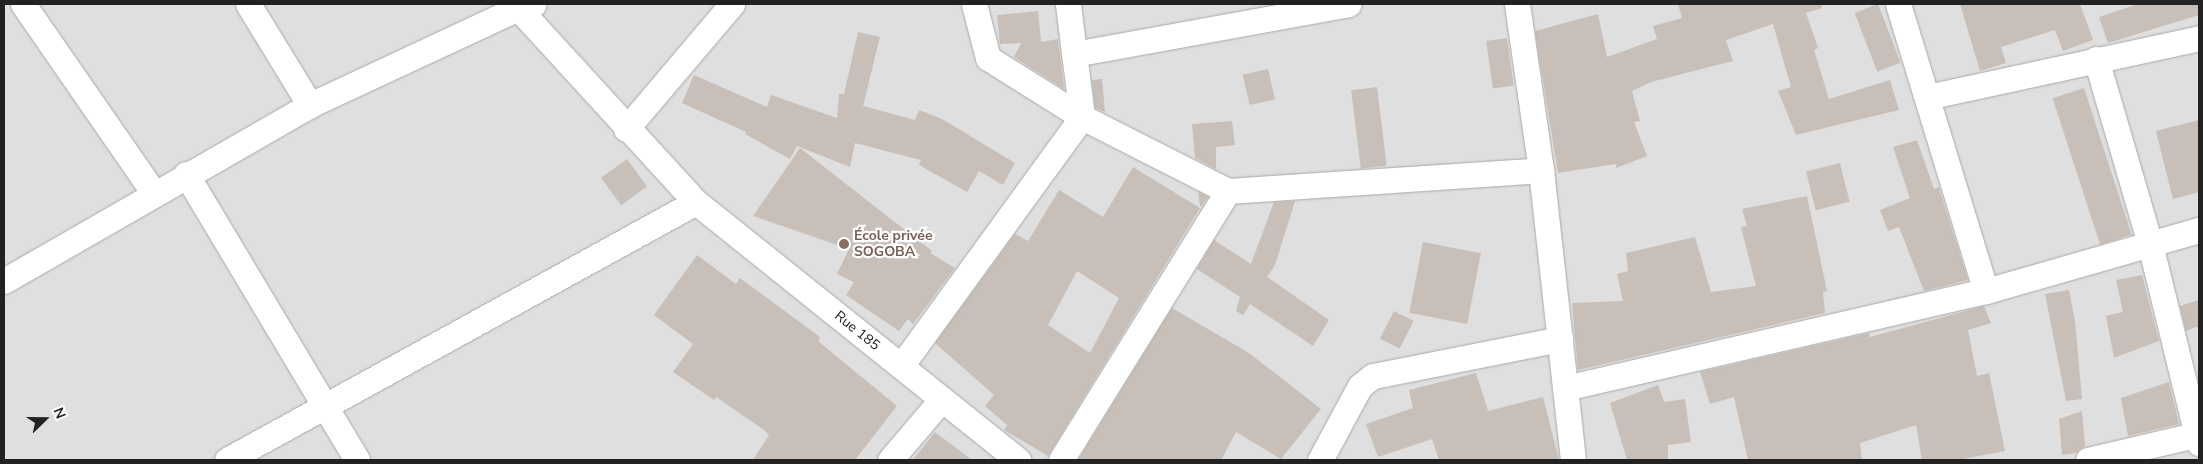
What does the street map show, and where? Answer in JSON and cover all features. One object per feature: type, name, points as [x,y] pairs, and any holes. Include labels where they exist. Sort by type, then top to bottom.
[{"type":"street","points":[[4,11],[15,4]]},
{"type":"street","points":[[23,4],[154,192]]},
{"type":"street","points":[[248,4],[310,104]]},
{"type":"street","points":[[626,129],[732,4]]},
{"type":"street","points":[[975,4],[988,58],[1082,117],[1228,191],[1541,170]]},
{"type":"street","points":[[901,366],[1082,117],[1068,4]]},
{"type":"street","points":[[1074,54],[1348,4]]},
{"type":"street","points":[[1517,4],[1541,170],[1573,460]]},
{"type":"street","points":[[1898,4],[1986,291]]},
{"type":"street","points":[[4,281],[154,192],[310,104],[527,6]]},
{"type":"street","name":"Rue 185","points":[[527,6],[626,129],[696,202],[1018,460]]},
{"type":"street","points":[[1927,97],[2199,38]]},
{"type":"street","points":[[2088,460],[2198,437],[2150,244],[2096,59]]},
{"type":"street","points":[[186,174],[357,460]]},
{"type":"street","points":[[1060,460],[1228,191]]},
{"type":"street","points":[[227,460],[696,202]]},
{"type":"street","points":[[1565,388],[1986,291],[2199,230]]},
{"type":"street","points":[[1320,460],[1360,386],[1373,376],[1560,339]]},
{"type":"street","points":[[890,460],[942,399]]},
{"type":"shaded area","points":[[4,4],[2199,4],[2199,460],[4,460]]},
{"type":"building","points":[[1678,4],[1821,4],[1822,8],[1806,13],[1818,48],[1814,50],[1829,99],[1890,80],[1899,110],[1796,135],[1778,91],[1791,87],[1773,24],[1726,40],[1733,61],[1651,82],[1632,91],[1640,121],[1634,122],[1647,156],[1616,168],[1616,164],[1558,173],[1535,31],[1598,14],[1607,57],[1657,39],[1653,26],[1682,18]]},
{"type":"building","points":[[1878,4],[1901,63],[1877,72],[1855,13]]},
{"type":"building","points":[[1960,4],[2080,4],[2093,40],[2063,51],[2055,30],[2001,47],[2006,63],[1980,71]]},
{"type":"building","points":[[2138,4],[2199,4],[2199,15],[2108,43],[2099,17]]},
{"type":"building","points":[[1038,11],[1041,42],[1058,39],[1064,89],[1014,57],[1021,43],[1000,44],[997,15]]},
{"type":"building","points":[[858,32],[880,37],[863,106],[915,120],[919,110],[942,119],[1015,163],[1003,185],[979,171],[967,192],[919,165],[921,160],[855,143],[850,167],[797,146],[790,159],[745,134],[746,132],[682,103],[694,75],[767,107],[771,95],[837,118],[839,94],[844,94]]},
{"type":"building","points":[[1507,38],[1514,86],[1493,88],[1486,41]]},
{"type":"building","points":[[1268,69],[1275,99],[1250,105],[1243,75]]},
{"type":"building","points":[[1102,79],[1105,112],[1095,108],[1092,80]]},
{"type":"building","points":[[1377,87],[1387,165],[1361,169],[1351,90]]},
{"type":"building","points":[[2084,88],[2132,234],[2100,245],[2053,98]]},
{"type":"building","points":[[2199,120],[2199,192],[2173,199],[2156,131]]},
{"type":"building","points":[[1232,121],[1235,145],[1216,147],[1216,169],[1195,158],[1192,124]]},
{"type":"building","points":[[1917,140],[1934,189],[1939,187],[1968,280],[1924,291],[1899,227],[1888,231],[1880,210],[1910,198],[1893,147]]},
{"type":"building","points":[[800,148],[932,251],[930,253],[955,268],[913,324],[908,319],[899,331],[846,295],[854,282],[837,274],[849,249],[753,216]]},
{"type":"building","points":[[627,159],[647,187],[621,205],[601,178]]},
{"type":"building","points":[[1840,163],[1850,202],[1816,210],[1806,171]]},
{"type":"building","points":[[1133,167],[1200,208],[1048,456],[1004,430],[1007,425],[985,406],[994,395],[935,343],[1015,234],[1028,241],[1059,190],[1103,217]],"holes":[[[1077,271],[1119,298],[1090,353],[1048,325]]]},
{"type":"building","points":[[1198,192],[1208,197],[1202,206],[1200,206]]},
{"type":"building","points":[[1807,196],[1827,291],[1823,292],[1825,313],[1578,370],[1572,303],[1623,301],[1617,274],[1628,271],[1626,253],[1695,237],[1711,292],[1756,286],[1741,227],[1747,226],[1742,209]]},
{"type":"building","points":[[1295,201],[1275,265],[1267,277],[1329,320],[1313,346],[1250,304],[1243,315],[1236,311],[1240,297],[1197,269],[1214,240],[1251,264],[1274,202]]},
{"type":"building","points":[[1423,242],[1481,253],[1467,324],[1409,313]]},
{"type":"building","points":[[697,255],[736,284],[740,278],[820,337],[818,341],[897,406],[855,460],[753,460],[769,435],[716,397],[714,400],[673,372],[693,344],[654,315]]},
{"type":"building","points":[[2142,275],[2159,341],[2114,358],[2106,316],[2123,312],[2116,280]]},
{"type":"building","points":[[2069,290],[2075,321],[2082,399],[2066,401],[2045,294]]},
{"type":"building","points":[[2199,300],[2199,326],[2186,331],[2180,306]]},
{"type":"building","points":[[1984,306],[1991,323],[1968,330],[1977,376],[1989,373],[2005,451],[1958,460],[1922,460],[1916,425],[1860,443],[1862,460],[1748,460],[1734,397],[1710,404],[1700,372],[1869,333],[1870,337]]},
{"type":"building","points":[[1172,308],[1249,353],[1321,409],[1281,459],[1236,432],[1221,460],[1078,460]]},
{"type":"building","points":[[1394,311],[1414,321],[1400,349],[1380,339]]},
{"type":"building","points":[[1476,373],[1488,411],[1543,397],[1559,460],[1439,460],[1432,439],[1378,457],[1366,424],[1413,408],[1409,390]]},
{"type":"building","points":[[2169,382],[2179,424],[2128,436],[2121,398]]},
{"type":"building","points":[[1658,385],[1664,402],[1685,399],[1691,442],[1668,445],[1668,460],[1627,460],[1610,403]]},
{"type":"building","points":[[2082,411],[2085,446],[2076,453],[2062,455],[2059,419]]},
{"type":"building","points":[[935,432],[972,460],[913,460]]},
{"type":"place","name":"École privée SOGOBA","points":[[844,244]]}]
